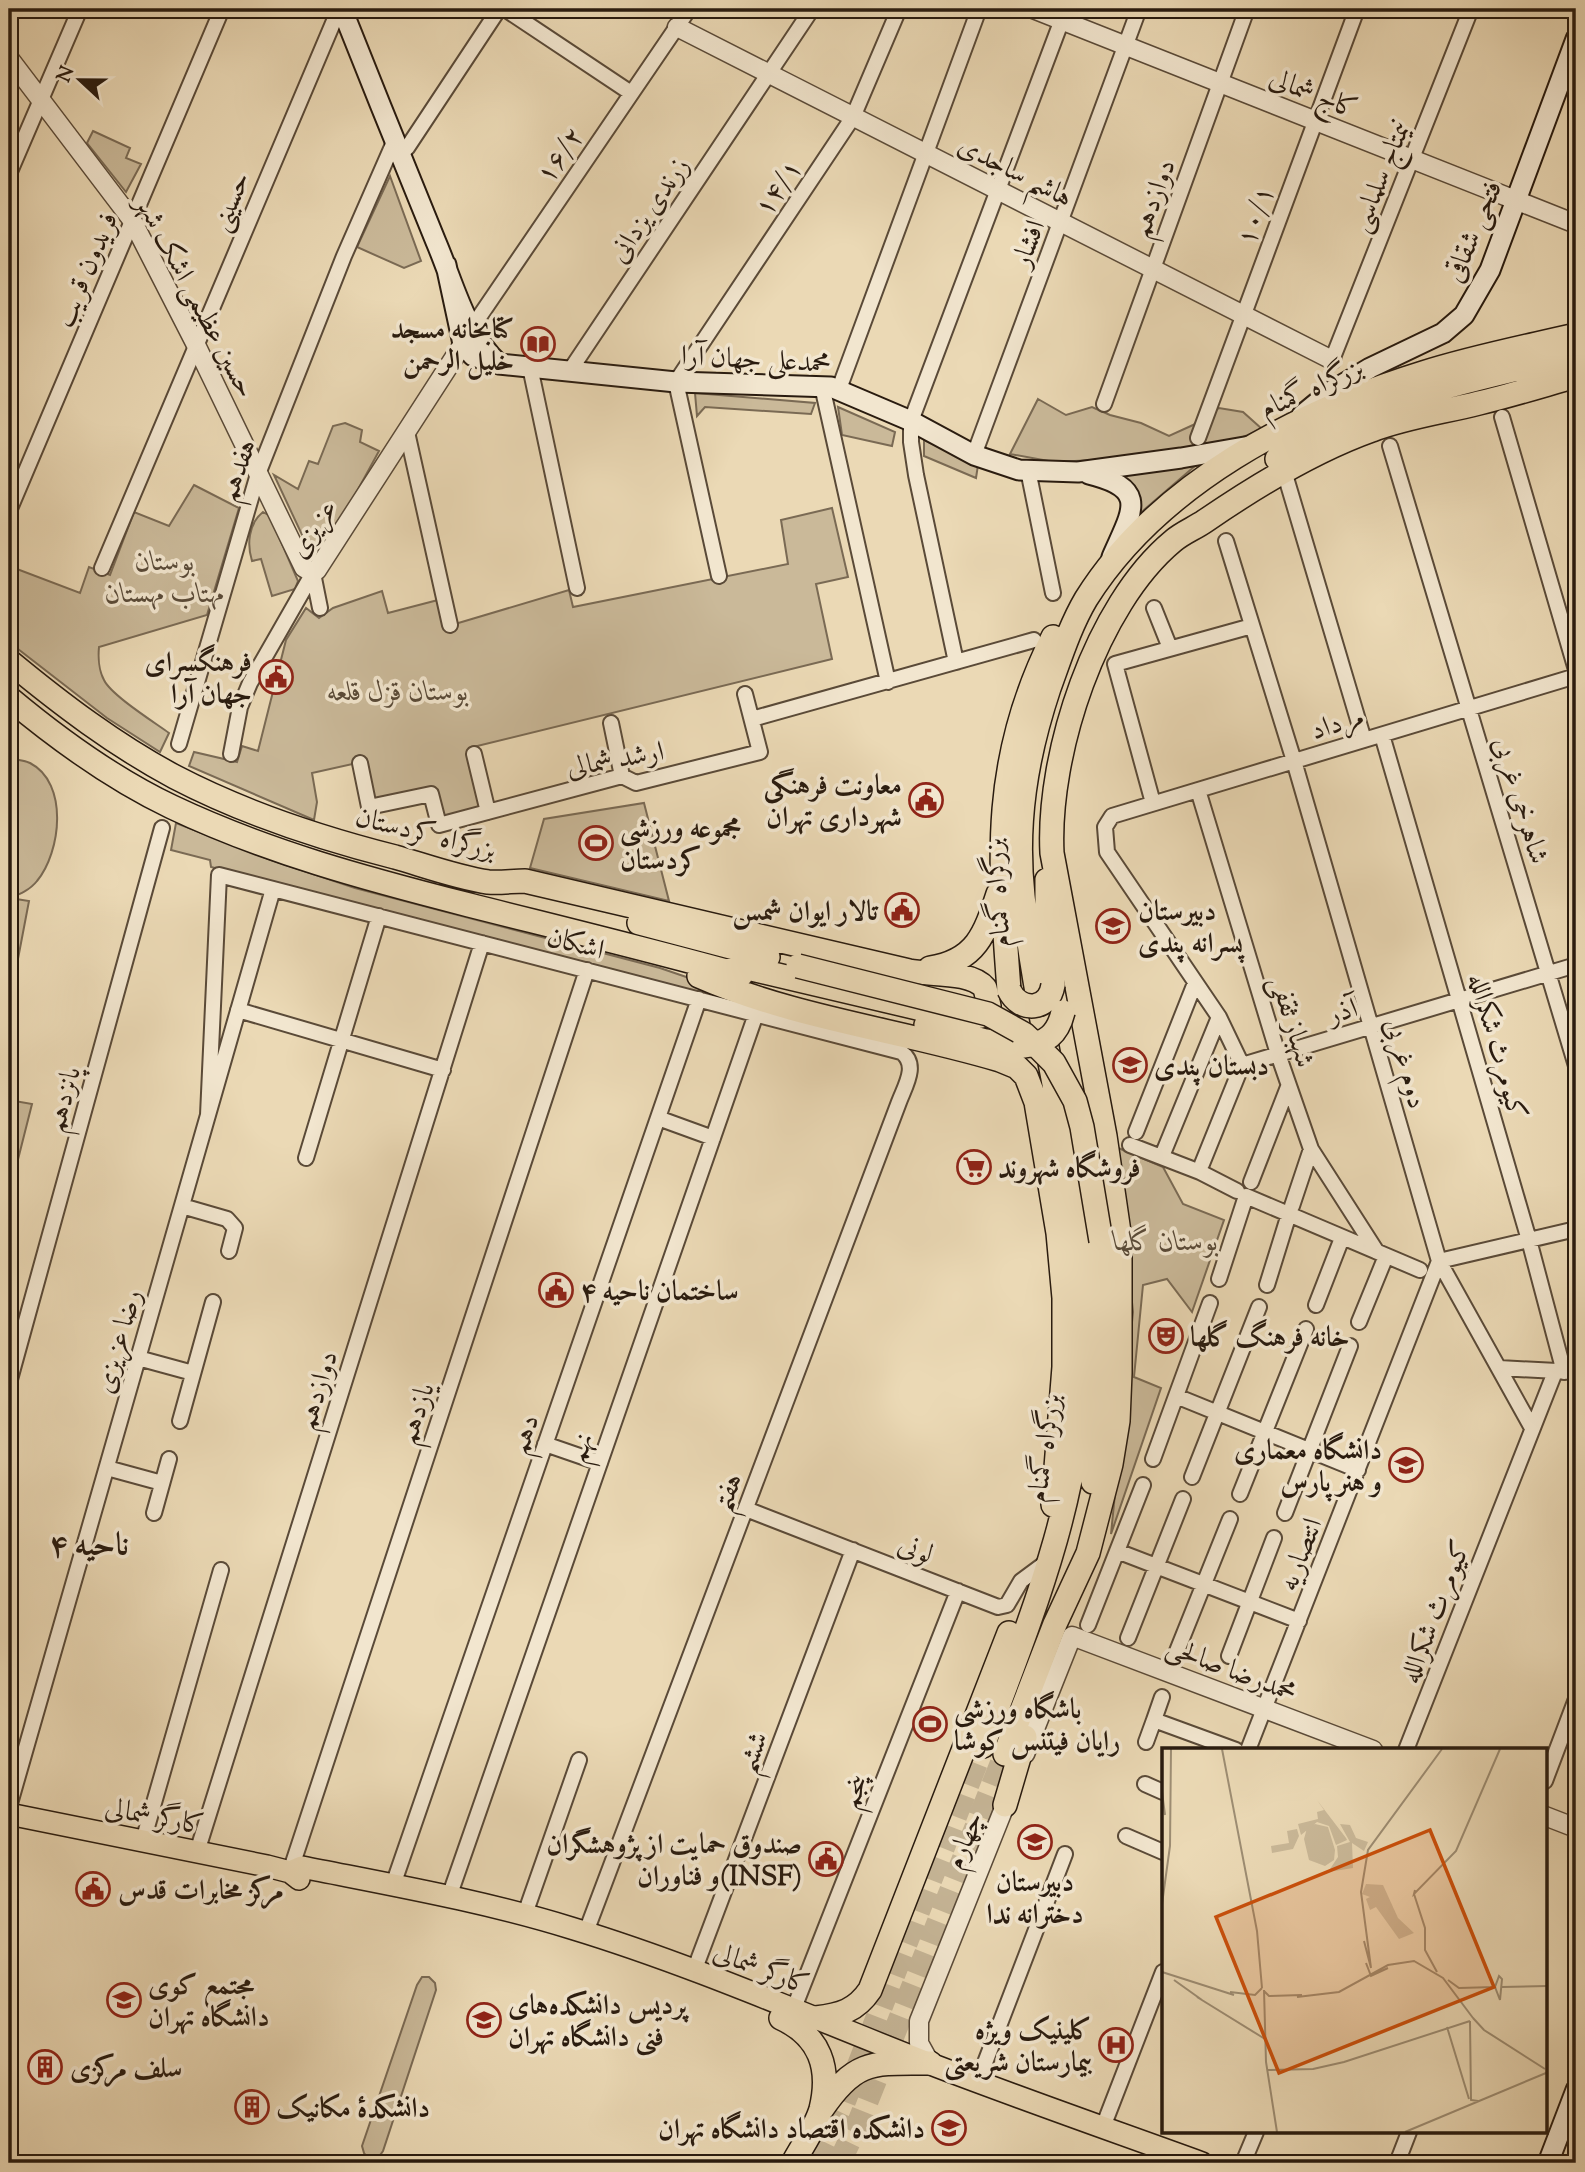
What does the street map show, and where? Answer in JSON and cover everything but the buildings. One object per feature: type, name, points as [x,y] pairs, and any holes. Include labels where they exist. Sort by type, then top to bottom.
[{"type":"highway","name":"بزرگراه گمنام","points":[[983,1746],[1050,1566],[1064,1514],[1074,1461],[1084,1370],[1081,1241],[1031,962],[1022,891],[1020,820],[1027,767],[1033,739],[1061,654],[1085,601],[1139,533],[1191,486],[1254,445],[1352,399],[1421,373],[1576,335]]},
{"type":"highway","points":[[1174,540],[1200,512],[1225,492],[1340,424],[1432,390],[1576,355]]},
{"type":"highway","name":"بزرگراه گمنام","points":[[1005,1754],[1047,1649],[1064,1630],[1088,1553],[1111,1464],[1118,1421],[1120,1239],[1105,1136],[1052,853],[1051,828],[1059,763],[1079,690],[1111,621],[1129,592],[1174,540],[1285,472],[1354,437],[1374,429],[1576,376]]},
{"type":"highway","points":[[1052,853],[1046,885],[1054,985],[1044,1003],[1030,1007],[1017,1002],[1009,990],[1001,884],[1001,828],[1005,788],[1021,714],[1055,634],[1068,615],[1085,601]]},
{"type":"highway","name":"بزرگراه کردستان","points":[[9,661],[58,702],[115,741],[174,776],[293,827],[488,882],[525,881],[909,971],[976,979],[988,993],[989,1006],[978,1018],[964,1019],[739,966],[728,971]]},
{"type":"highway","points":[[9,698],[85,756],[171,806],[235,834],[351,875],[728,971],[986,1041],[1021,1046],[1037,1045],[1049,1039],[1058,1027],[1068,990],[1054,894],[1052,853]]},
{"type":"highway","points":[[488,882],[988,1014],[1024,1034],[1054,1063],[1075,1101],[1082,1127],[1101,1241],[1105,1310],[1095,1469],[1064,1630]]},
{"type":"highway","points":[[909,971],[950,964],[970,951],[985,932],[1001,884]]},
{"type":"highway","points":[[656,953],[697,975],[736,991],[838,1020],[1010,1063],[1026,1076],[1037,1102],[1049,1172],[1064,1298],[1064,1367],[1052,1506],[1050,1566],[1025,1599],[1011,1628],[870,1990],[852,2010],[816,2018]]},
{"type":"highway","points":[[1005,1805],[1041,1687],[1047,1649]]},
{"type":"highway","points":[[787,2013],[813,2041],[821,2057],[824,2089],[820,2111]]},
{"type":"highway","points":[[793,2163],[820,2111],[845,2079],[862,2068],[896,2063],[930,2063]]},
{"type":"main road","points":[[340,9],[401,145],[446,265],[467,336]]},
{"type":"main road","name":"فتحی شقاقی","points":[[1279,433],[1330,392],[1370,368],[1443,333],[1464,315],[1490,270],[1576,39]]},
{"type":"main road","name":"محمدعلی جهان آرا","points":[[467,336],[473,356],[499,364],[676,382],[831,388],[911,421],[974,455],[1011,468],[1077,472]]},
{"type":"main road","points":[[1077,472],[1254,445]]},
{"type":"main road","points":[[1077,472],[1115,481],[1126,490],[1130,499],[1129,517],[1105,573]]},
{"type":"main road","name":"کارگر شمالی","points":[[9,1814],[290,1872],[301,1880],[449,1897],[525,1914],[694,1971],[787,2013]]},
{"type":"main road","name":"کارگر شمالی","points":[[411,1894],[582,1944],[787,2013],[816,2018],[1103,2127],[1164,2155],[1202,2163]]},
{"type":"main road","points":[[1548,2163],[1576,2090]]},
{"type":"street","points":[[9,174],[80,9]]},
{"type":"street","name":"فریدون قریب","points":[[9,511],[222,9]]},
{"type":"street","name":"حسینی","points":[[102,568],[340,9]]},
{"type":"street","name":"هفدهم","points":[[179,744],[258,474],[344,256],[401,145],[499,9]]},
{"type":"street","points":[[505,9],[631,93]]},
{"type":"street","name":"۱۶/۲","points":[[467,336],[689,9]]},
{"type":"street","name":"زرندی یزدانی","points":[[569,372],[812,9]]},
{"type":"street","name":"۱۴/۱","points":[[676,382],[853,117],[899,9]]},
{"type":"street","points":[[888,682],[831,388],[926,154],[979,9]]},
{"type":"street","name":"کاج شمالی","points":[[1033,9],[1064,14],[1126,46],[1576,224]]},
{"type":"street","name":"افشار","points":[[974,455],[1139,9]]},
{"type":"street","name":"دوازدهم","points":[[1104,404],[1247,9]]},
{"type":"street","name":"۱۰/۱","points":[[1198,438],[1357,9]]},
{"type":"street","name":"نیمتاج سلماسی","points":[[1332,360],[1471,9]]},
{"type":"street","points":[[956,662],[916,475],[911,421],[1064,14]]},
{"type":"street","name":"هاشم ساجدی","points":[[677,27],[1332,360]]},
{"type":"street","name":"حسین عظیمی اشک شهر","points":[[9,58],[132,220],[304,568],[313,573]]},
{"type":"street","name":"عزیزی","points":[[231,754],[240,707],[250,683],[313,573],[467,336]]},
{"type":"street","points":[[530,367],[577,588]]},
{"type":"street","points":[[676,382],[719,576]]},
{"type":"street","points":[[1502,417],[1576,670]]},
{"type":"street","points":[[407,432],[450,625]]},
{"type":"street","name":"شاهرخی غربی","points":[[1390,446],[1576,1066]]},
{"type":"street","points":[[1028,470],[1053,593]]},
{"type":"street","points":[[1287,481],[1364,740]]},
{"type":"street","name":"دوم غربی","points":[[1226,541],[1294,761],[1439,1261],[1532,1429]]},
{"type":"street","points":[[313,573],[320,608]]},
{"type":"street","points":[[1154,608],[1170,648]]},
{"type":"street","points":[[1153,803],[1115,664],[1252,626]]},
{"type":"street","points":[[745,694],[752,719],[1034,640]]},
{"type":"street","name":"مرداد","points":[[1195,983],[1107,852],[1105,827],[1112,816],[1576,676]]},
{"type":"street","name":"ارشد شمالی","points":[[360,763],[369,807],[431,794],[439,825],[622,776],[636,783],[760,752],[752,719]]},
{"type":"street","points":[[611,723],[622,776]]},
{"type":"street","name":"کیومرث شکرالله","points":[[1382,734],[1565,1372],[1532,1429],[1407,1748]]},
{"type":"street","points":[[474,754],[488,812]]},
{"type":"street","name":"شهباز ثقفی","points":[[1198,790],[1288,1087],[1311,1149],[1382,1254]]},
{"type":"street","name":"پانزدهم","points":[[9,1383],[162,828]]},
{"type":"street","name":"اشکان","points":[[208,1115],[219,875],[901,1052],[910,1062],[911,1069]]},
{"type":"street","name":"رضا عزیزی","points":[[9,1807],[273,889]]},
{"type":"street","points":[[306,1158],[379,916]]},
{"type":"street","name":"دوازدهم","points":[[197,1852],[482,943]]},
{"type":"street","name":"آذر","points":[[1242,1065],[1576,965]]},
{"type":"street","name":"یازدهم","points":[[290,1872],[587,970]]},
{"type":"street","points":[[1195,983],[1219,1017],[1242,1065],[1202,1164]]},
{"type":"street","points":[[1195,983],[1133,1138],[1162,1156],[1291,1210],[1342,1238],[1420,1270]]},
{"type":"street","name":"دهم","points":[[411,1894],[545,1444],[699,999]]},
{"type":"street","points":[[238,1010],[443,1070]]},
{"type":"street","name":"نهم","points":[[449,1897],[756,1014]]},
{"type":"street","points":[[1162,1156],[1219,1017]]},
{"type":"street","name":"هفتم","points":[[586,1933],[911,1069]]},
{"type":"street","points":[[1219,1279],[1245,1190],[1288,1087]]},
{"type":"street","points":[[658,1118],[713,1138]]},
{"type":"street","points":[[1267,1285],[1311,1149]]},
{"type":"street","points":[[182,1206],[232,1222],[235,1228],[229,1251]]},
{"type":"street","points":[[1439,1261],[1576,1228]]},
{"type":"street","points":[[1316,1304],[1342,1238]]},
{"type":"street","points":[[1359,1322],[1382,1254]]},
{"type":"street","name":"انتصاریه","points":[[1249,1748],[1439,1261]]},
{"type":"street","points":[[180,1421],[213,1302]]},
{"type":"street","points":[[1153,1459],[1210,1303]]},
{"type":"street","points":[[1192,1476],[1259,1307]]},
{"type":"street","points":[[1240,1494],[1306,1328]]},
{"type":"street","points":[[1285,1513],[1350,1346]]},
{"type":"street","points":[[138,1358],[193,1373]]},
{"type":"street","points":[[1499,1368],[1565,1372]]},
{"type":"street","points":[[1176,1396],[1358,1470]]},
{"type":"street","points":[[545,1444],[600,1463]]},
{"type":"street","points":[[154,1513],[169,1459]]},
{"type":"street","points":[[107,1468],[162,1483]]},
{"type":"street","points":[[1088,1625],[1143,1485]]},
{"type":"street","points":[[1128,1638],[1183,1499]]},
{"type":"street","name":"لونی","points":[[746,1508],[1002,1607],[1007,1605],[1021,1581],[1050,1566]]},
{"type":"street","points":[[1175,1656],[1230,1519]]},
{"type":"street","points":[[1229,1656],[1274,1538]]},
{"type":"street","name":"ششم","points":[[694,1971],[853,1550]]},
{"type":"street","points":[[1117,1551],[1299,1620]]},
{"type":"street","points":[[143,1841],[221,1570]]},
{"type":"street","name":"پنجم","points":[[787,2013],[958,1591]]},
{"type":"street","name":"محمدرضا صالحی","points":[[1064,1630],[1368,1748]]},
{"type":"street","name":"چهارم","points":[[930,2063],[922,2053],[918,2040],[919,2021],[1005,1805],[1064,1630]]},
{"type":"street","points":[[1146,1742],[1162,1697]]},
{"type":"street","points":[[1546,1778],[1576,1699]]},
{"type":"street","points":[[1154,1720],[1231,1748]]},
{"type":"street","points":[[525,1914],[579,1760]]},
{"type":"street","points":[[1145,1784],[1162,1792]]},
{"type":"street","points":[[1546,1816],[1576,1828]]},
{"type":"street","points":[[1126,1836],[1162,1852]]},
{"type":"street","points":[[978,2081],[1065,1854]]},
{"type":"street","points":[[1103,2127],[1162,1975]]},
{"type":"street","points":[[1243,2163],[1255,2134]]},
{"type":"street","points":[[1397,2163],[1408,2134]]},
{"type":"green space","points":[[93,131],[130,148],[126,158],[141,164],[126,192],[87,143]]},
{"type":"green space","points":[[390,176],[421,261],[404,268],[357,247]]},
{"type":"green space","points":[[695,393],[815,403],[811,414],[705,407],[697,416]]},
{"type":"green space","points":[[1038,399],[1066,415],[1092,407],[1141,423],[1169,436],[1193,425],[1219,408],[1243,412],[1262,429],[1229,443],[1115,459],[1054,462],[1010,454]]},
{"type":"green space","points":[[838,407],[895,432],[892,446],[842,435]]},
{"type":"green space","points":[[345,423],[362,430],[360,442],[379,451],[326,548],[311,554],[274,475],[298,489],[309,461],[318,464],[333,426]]},
{"type":"green space","points":[[924,440],[978,465],[976,478],[924,456]]},
{"type":"green space","points":[[1195,466],[1138,515],[1137,490],[1119,472]]},
{"type":"green space","name":"بوستان مهتاب مهستان","points":[[194,485],[239,508],[207,615],[99,647],[100,668],[108,686],[169,733],[160,752],[107,718],[9,642],[9,566],[80,593],[89,567],[110,575],[134,512],[169,526]]},
{"type":"green space","name":"بوستان قزل قلعه","points":[[832,508],[848,577],[816,584],[832,659],[469,748],[485,808],[443,820],[434,787],[375,802],[366,761],[312,773],[317,802],[314,820],[189,766],[194,752],[237,762],[242,746],[258,751],[286,640],[306,608],[319,618],[333,608],[382,591],[388,613],[438,600],[445,627],[569,590],[573,607],[788,564],[781,520]]},
{"type":"green space","points":[[263,512],[270,516],[298,581],[295,589],[272,596],[261,559],[252,561],[249,548],[254,522]]},
{"type":"green space","points":[[9,758],[30,763],[42,773],[51,786],[56,801],[57,819],[52,853],[45,868],[31,887],[10,898],[29,901],[9,1006]]},
{"type":"green space","name":"مجموعه ورزشی کردستان","points":[[644,803],[669,901],[530,868],[544,819]]},
{"type":"green space","points":[[176,823],[271,860],[355,888],[660,968],[698,981],[761,1013],[601,968],[211,867],[210,860],[171,850]]},
{"type":"green space","points":[[9,1100],[32,1104],[9,1195]]},
{"type":"green space","name":"بوستان گلها","points":[[1116,1147],[1163,1167],[1183,1204],[1224,1220],[1192,1312],[1167,1279],[1143,1285],[1134,1377],[1161,1388],[1111,1534],[1133,1312]]},
{"type":"green space","points":[[422,1977],[429,1977],[435,1983],[436,1990],[383,2151],[378,2158],[368,2158],[362,2146]]},
{"type":"tunnel","points":[[815,2163],[843,2105],[983,1746]]},
{"type":"tunnel","points":[[839,2163],[860,2119],[1005,1754]]},
{"type":"place","name":"كتابخانه مسجد خليل الرحمن","points":[[538,344]]},
{"type":"place","name":"فرهنگسرای جهان آرا","points":[[276,677]]},
{"type":"place","name":"معاونت فرهنگی شهرداری تهران","points":[[926,800]]},
{"type":"place","name":"مجموعه ورزشی کردستان","points":[[596,843]]},
{"type":"place","name":"تالار ایوان شمس","points":[[902,910]]},
{"type":"place","name":"دبیرستان پسرانه پندی","points":[[1113,926]]},
{"type":"place","name":"دبستان پندی","points":[[1130,1065]]},
{"type":"place","name":"فروشگاه شهروند","points":[[974,1167]]},
{"type":"place","name":"ساختمان ناحیه ۴","points":[[556,1290]]},
{"type":"place","name":"خانه فرهنگ گلها","points":[[1166,1336]]},
{"type":"place","name":"دانشگاه معماری و هنر پارس","points":[[1406,1465]]},
{"type":"place","name":"باشگاه ورزشی رایان فیتنس کوشا","points":[[930,1724]]},
{"type":"place","name":"دبیرستان دخترانه ندا","points":[[1035,1842]]},
{"type":"place","name":"صندوق حمایت از پژوهشگران و فناوران(INSF)","points":[[826,1859]]},
{"type":"place","name":"مرکز مخابرات قدس","points":[[93,1889]]},
{"type":"place","name":"مجتمع کوی دانشگاه تهران","points":[[124,2000]]},
{"type":"place","name":"پردیس دانشکده‌های فنی دانشگاه تهران","points":[[484,2020]]},
{"type":"place","name":"کلینیک ویژه بیمارستان شریعتی","points":[[1116,2045]]},
{"type":"place","name":"سلف مرکزی","points":[[45,2067]]},
{"type":"place","name":"دانشکدهٔ مکانیک","points":[[252,2107]]},
{"type":"place","name":"دانشکده اقتصاد دانشگاه تهران","points":[[949,2128]]},
{"type":"district","name":"ناحیه ۴","points":[[89,1544]]}]
